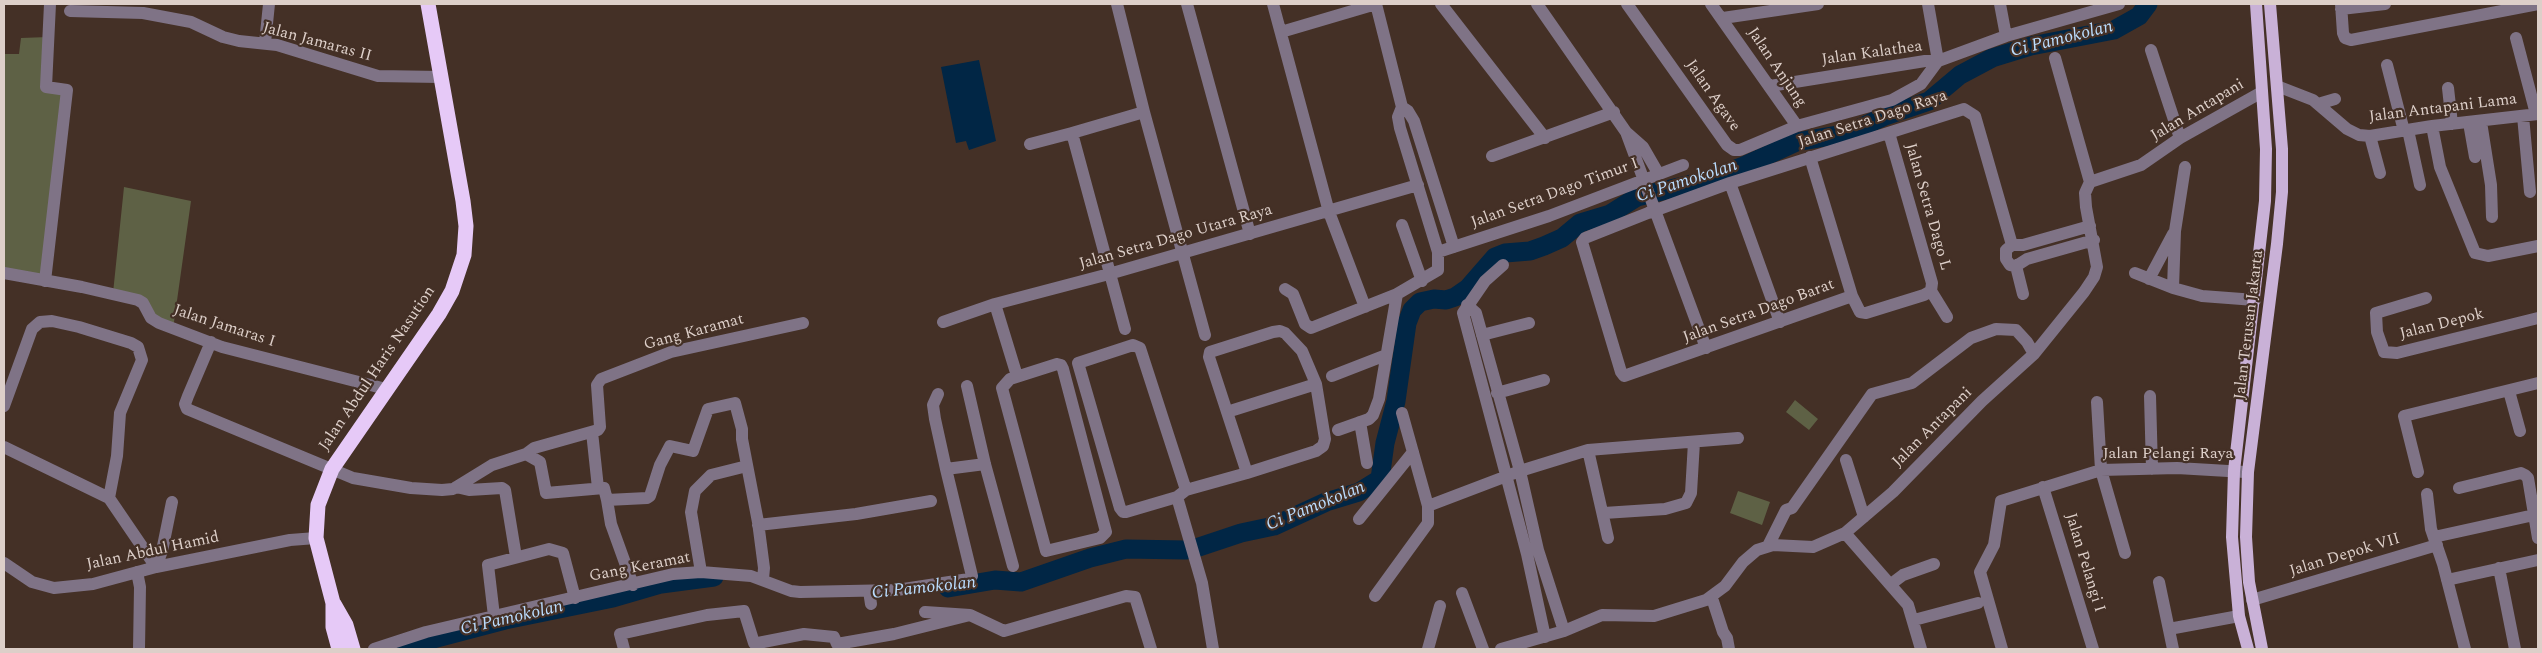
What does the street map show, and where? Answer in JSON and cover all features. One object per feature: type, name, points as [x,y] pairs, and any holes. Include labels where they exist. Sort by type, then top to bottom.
[{"type":"highway","name":"Jalan Abdul Haris Nasution","points":[[333,603],[316,538],[318,505],[332,469],[439,314],[452,291],[464,255],[466,226],[463,201],[428,4]]},
{"type":"highway","points":[[333,603],[333,627],[339,649]]},
{"type":"highway","points":[[333,603],[346,625],[353,649]]},
{"type":"main road","name":"Jalan Terusan Jakarta","points":[[2248,649],[2239,616],[2232,538],[2234,471],[2265,201],[2266,149],[2256,4]]},
{"type":"main road","name":"Jalan Terusan Jakarta","points":[[2262,649],[2257,599],[2246,537],[2248,472],[2277,244],[2282,149],[2270,4]]},
{"type":"main road","points":[[2261,242],[2277,244]]},
{"type":"street","points":[[46,281],[67,90],[46,87],[50,4]]},
{"type":"street","points":[[265,43],[269,4]]},
{"type":"street","points":[[1117,4],[1144,112],[1205,335]]},
{"type":"street","points":[[1187,4],[1250,234]]},
{"type":"street","points":[[1273,4],[1329,212],[1365,307]]},
{"type":"street","points":[[1281,32],[1376,4],[1402,107],[1398,117],[1400,128],[1438,252],[1438,271],[1422,281],[1397,294],[1311,328],[1305,324],[1293,294],[1285,289]]},
{"type":"street","points":[[1441,4],[1545,138]]},
{"type":"street","points":[[1537,4],[1614,112],[1626,132],[1706,348]]},
{"type":"street","name":"Jalan Agave","points":[[1627,4],[1730,148],[1740,150],[1797,126]]},
{"type":"street","name":"Jalan Anjung","points":[[1711,4],[1797,126]]},
{"type":"street","points":[[1722,18],[1818,4]]},
{"type":"street","points":[[1928,4],[1938,62],[2006,36],[2068,17],[2120,4]]},
{"type":"street","points":[[2000,4],[2006,36]]},
{"type":"street","points":[[2066,4],[2068,17]]},
{"type":"street","points":[[2385,4],[2341,6],[2345,38],[2351,40],[2501,7],[2538,4]]},
{"type":"street","name":"Jalan Jamaras II","points":[[70,10],[143,13],[192,22],[223,37],[239,41],[265,43],[378,76],[440,76]]},
{"type":"street","points":[[2516,38],[2533,115],[2530,192]]},
{"type":"street","points":[[2151,50],[2180,138]]},
{"type":"street","points":[[2055,58],[2090,182]]},
{"type":"street","name":"Jalan Kalathea","points":[[1770,86],[1925,61],[1938,62]]},
{"type":"street","name":"Jalan Kalathea","points":[[1797,126],[1892,100],[1921,84],[1938,62]]},
{"type":"street","points":[[2387,65],[2420,185]]},
{"type":"street","name":"Jalan Antapani Lama","points":[[2277,86],[2318,104],[2348,129],[2359,135],[2370,136],[2432,126],[2533,115]]},
{"type":"street","points":[[2448,88],[2452,124]]},
{"type":"street","name":"Jalan Antapani","points":[[1768,546],[1813,547],[1845,533],[1893,492],[1982,401],[2034,354],[2056,329],[2094,278],[2098,266],[2085,193],[2090,182],[2141,165],[2180,138],[2262,92]]},
{"type":"street","points":[[2318,104],[2335,99]]},
{"type":"street","points":[[1402,107],[1408,111],[1414,121],[1454,247]]},
{"type":"street","name":"Jalan Setra Dago Raya","points":[[1624,376],[1621,372],[1582,242],[1585,238],[1653,206],[1964,109],[1970,111],[1975,116],[2012,245],[2006,250],[2006,259],[2010,265],[2016,266],[2023,294]]},
{"type":"street","points":[[1030,144],[1144,112]]},
{"type":"street","points":[[1492,156],[1614,112]]},
{"type":"street","points":[[2475,122],[2475,157]]},
{"type":"street","points":[[2475,122],[2491,185],[2492,217]]},
{"type":"street","points":[[2432,126],[2440,167],[2475,253],[2488,256],[2538,246]]},
{"type":"street","points":[[1626,132],[1643,147],[1658,173]]},
{"type":"street","name":"Jalan Setra Dago L","points":[[1889,132],[1932,283],[1928,293],[1947,317]]},
{"type":"street","points":[[1072,133],[1125,329]]},
{"type":"street","points":[[2370,136],[2380,173]]},
{"type":"street","points":[[1810,157],[1852,296]]},
{"type":"street","name":"Jalan Setra Dago Timur I","points":[[1438,252],[1645,182],[1658,173],[1683,164]]},
{"type":"street","points":[[2173,288],[2174,231],[2185,167]]},
{"type":"street","points":[[1730,183],[1780,322]]},
{"type":"street","name":"Jalan Setra Dago Utara Raya","points":[[943,322],[995,304],[1109,274],[1418,185]]},
{"type":"street","points":[[1402,224],[1422,281]]},
{"type":"street","points":[[2012,245],[2024,245],[2090,226]]},
{"type":"street","points":[[2149,279],[2174,231]]},
{"type":"street","points":[[2016,266],[2027,259],[2094,240]]},
{"type":"street","points":[[1503,265],[1485,281],[1466,305],[1463,313],[1506,477],[1533,552],[1550,588],[1564,631]]},
{"type":"street","name":"Jalan Jamaras I","points":[[4,273],[138,300],[143,303],[151,318],[159,323],[211,342],[316,373],[386,389]]},
{"type":"street","points":[[2134,273],[2173,288],[2202,296],[2255,300]]},
{"type":"street","name":"Jalan Setra Dago Barat","points":[[1624,376],[1852,296],[1860,312],[1866,313],[1928,293]]},
{"type":"street","points":[[1338,430],[1371,417],[1379,400],[1397,294]]},
{"type":"street","name":"Jalan Depok","points":[[2426,298],[2376,313],[2376,332],[2384,352],[2397,353],[2538,318]]},
{"type":"street","points":[[995,304],[1017,376]]},
{"type":"street","points":[[1466,305],[1476,313],[1520,471],[1533,552],[1534,593],[1545,637]]},
{"type":"street","points":[[4,406],[32,329],[40,322],[52,321],[79,327],[131,343],[138,348],[142,360],[120,413],[117,456],[109,498]]},
{"type":"street","name":"Gang Karamat","points":[[592,432],[600,427],[597,385],[601,379],[672,352],[803,323]]},
{"type":"street","points":[[1482,335],[1529,323]]},
{"type":"street","points":[[1501,649],[1564,631],[1602,615],[1654,616],[1712,598],[1725,586],[1751,554],[1768,546],[1786,510],[1792,508],[1872,394],[1912,383],[1971,338],[1996,329],[2016,330],[2034,354]]},
{"type":"street","points":[[1213,649],[1202,583],[1188,538],[1182,494],[1140,348],[1133,345],[1078,363],[1120,508],[1123,512],[1126,512],[1182,494],[1247,473],[1316,451],[1324,446],[1325,439],[1316,384],[1302,351],[1280,331],[1210,352],[1209,357],[1247,473]]},
{"type":"street","points":[[211,342],[188,396],[187,409],[353,478],[411,488],[442,490],[456,487],[492,465],[526,454],[534,448],[592,432],[598,488]]},
{"type":"street","points":[[1332,376],[1386,355]]},
{"type":"street","points":[[1057,364],[1061,365],[1106,532],[1100,538],[1046,552],[1043,547],[1002,391],[1004,384],[1010,378],[1017,376],[1057,364]]},
{"type":"street","points":[[1497,393],[1544,380]]},
{"type":"street","points":[[2418,472],[2404,416],[2538,383]]},
{"type":"street","points":[[1228,412],[1316,384]]},
{"type":"street","points":[[967,386],[1012,566]]},
{"type":"street","points":[[2508,391],[2520,432]]},
{"type":"street","points":[[938,394],[933,405],[946,469],[985,464]]},
{"type":"street","points":[[2150,396],[2152,469]]},
{"type":"street","points":[[2098,402],[2101,470],[2125,553]]},
{"type":"street","points":[[607,500],[647,498],[650,496],[660,465],[670,446],[693,450],[708,409],[735,403],[742,429],[758,525],[764,568],[763,579]]},
{"type":"street","points":[[1375,596],[1426,527],[1428,506],[1402,413]]},
{"type":"street","points":[[1360,422],[1367,463]]},
{"type":"street","points":[[1428,506],[1520,471],[1588,450],[1738,438]]},
{"type":"street","points":[[1604,513],[1665,510],[1686,503],[1691,493],[1694,442]]},
{"type":"street","points":[[4,447],[109,498],[156,567]]},
{"type":"street","points":[[1588,450],[1589,461],[1604,513],[1608,538]]},
{"type":"street","points":[[1358,519],[1413,452]]},
{"type":"street","points":[[526,454],[540,462],[546,492],[605,489],[611,524],[633,585]]},
{"type":"street","points":[[1846,460],[1864,518]]},
{"type":"street","points":[[701,572],[691,512],[695,490],[711,475],[747,466]]},
{"type":"street","name":"Jalan Pelangi Raya","points":[[2002,649],[1980,572],[1994,545],[1999,504],[2003,500],[2101,470],[2177,468],[2248,472]]},
{"type":"street","name":"Gang Keramat","points":[[374,649],[426,632],[633,585],[673,574],[701,572],[751,576],[763,579],[790,592],[870,597],[969,579],[972,576],[946,469]]},
{"type":"street","points":[[2459,488],[2521,473],[2528,478],[2538,538]]},
{"type":"street","points":[[456,487],[469,490],[502,488],[505,490],[516,557]]},
{"type":"street","name":"Jalan Pelangi I","points":[[2043,487],[2093,649]]},
{"type":"street","points":[[2427,494],[2429,519],[2465,649]]},
{"type":"street","points":[[758,525],[856,514],[931,501]]},
{"type":"street","points":[[156,567],[162,551],[172,502]]},
{"type":"street","name":"Jalan Depok VII","points":[[2257,599],[2435,541],[2534,515]]},
{"type":"street","points":[[1845,533],[1908,605],[1914,620],[1921,649]]},
{"type":"street","name":"Jalan Abdul Hamid","points":[[4,563],[32,582],[54,588],[93,584],[156,567],[290,540],[316,538]]},
{"type":"street","points":[[494,616],[487,567],[490,564],[549,549],[561,551],[575,598]]},
{"type":"street","points":[[2447,580],[2538,560]]},
{"type":"street","points":[[1891,584],[1903,575],[1934,564]]},
{"type":"street","points":[[2499,568],[2515,649]]},
{"type":"street","points":[[138,572],[140,596],[139,649]]},
{"type":"street","points":[[2159,582],[2173,649]]},
{"type":"street","points":[[1534,593],[1550,588]]},
{"type":"street","points":[[1462,593],[1483,649]]},
{"type":"street","points":[[925,612],[970,615],[1004,631],[1126,596],[1135,597],[1151,649]]},
{"type":"street","points":[[1712,598],[1723,632],[1727,638],[1729,649]]},
{"type":"street","points":[[1914,620],[1978,603]]},
{"type":"street","points":[[1428,649],[1440,606]]},
{"type":"street","points":[[624,649],[620,634],[707,615],[744,611],[754,643],[804,634],[834,637],[837,644],[844,646],[935,622],[970,615]]},
{"type":"street","points":[[2169,629],[2239,616]]},
{"type":"green space","points":[[48,37],[46,87],[67,90],[45,281],[4,273],[4,54],[19,54],[21,38]]},
{"type":"green space","points":[[124,187],[191,201],[173,329],[147,310],[113,293]]},
{"type":"green space","points":[[1795,400],[1818,419],[1809,430],[1786,412]]},
{"type":"green space","points":[[1738,491],[1770,502],[1762,525],[1730,513]]},
{"type":"water","points":[[979,60],[996,141],[969,150],[966,141],[956,143],[941,67]]},
{"type":"waterway","name":"Ci Pamokolan","points":[[948,588],[995,580],[1021,582],[1090,558],[1126,549],[1186,550],[1199,547],[1241,533],[1274,526],[1326,502],[1359,492],[1380,479],[1385,443],[1396,401],[1407,323],[1412,310],[1420,302],[1434,299],[1446,300],[1455,297],[1468,288],[1495,257],[1505,253],[1530,251],[1544,246],[1562,238],[1580,223],[1610,214],[1637,197],[1704,181],[1744,166],[1796,142],[1849,133],[1885,116],[1929,101],[1960,75],[1992,58],[2031,46],[2114,30],[2139,16],[2148,4]]},
{"type":"waterway","name":"Ci Pamokolan","points":[[404,649],[414,644],[505,620],[613,598],[661,584],[714,577]]}]
